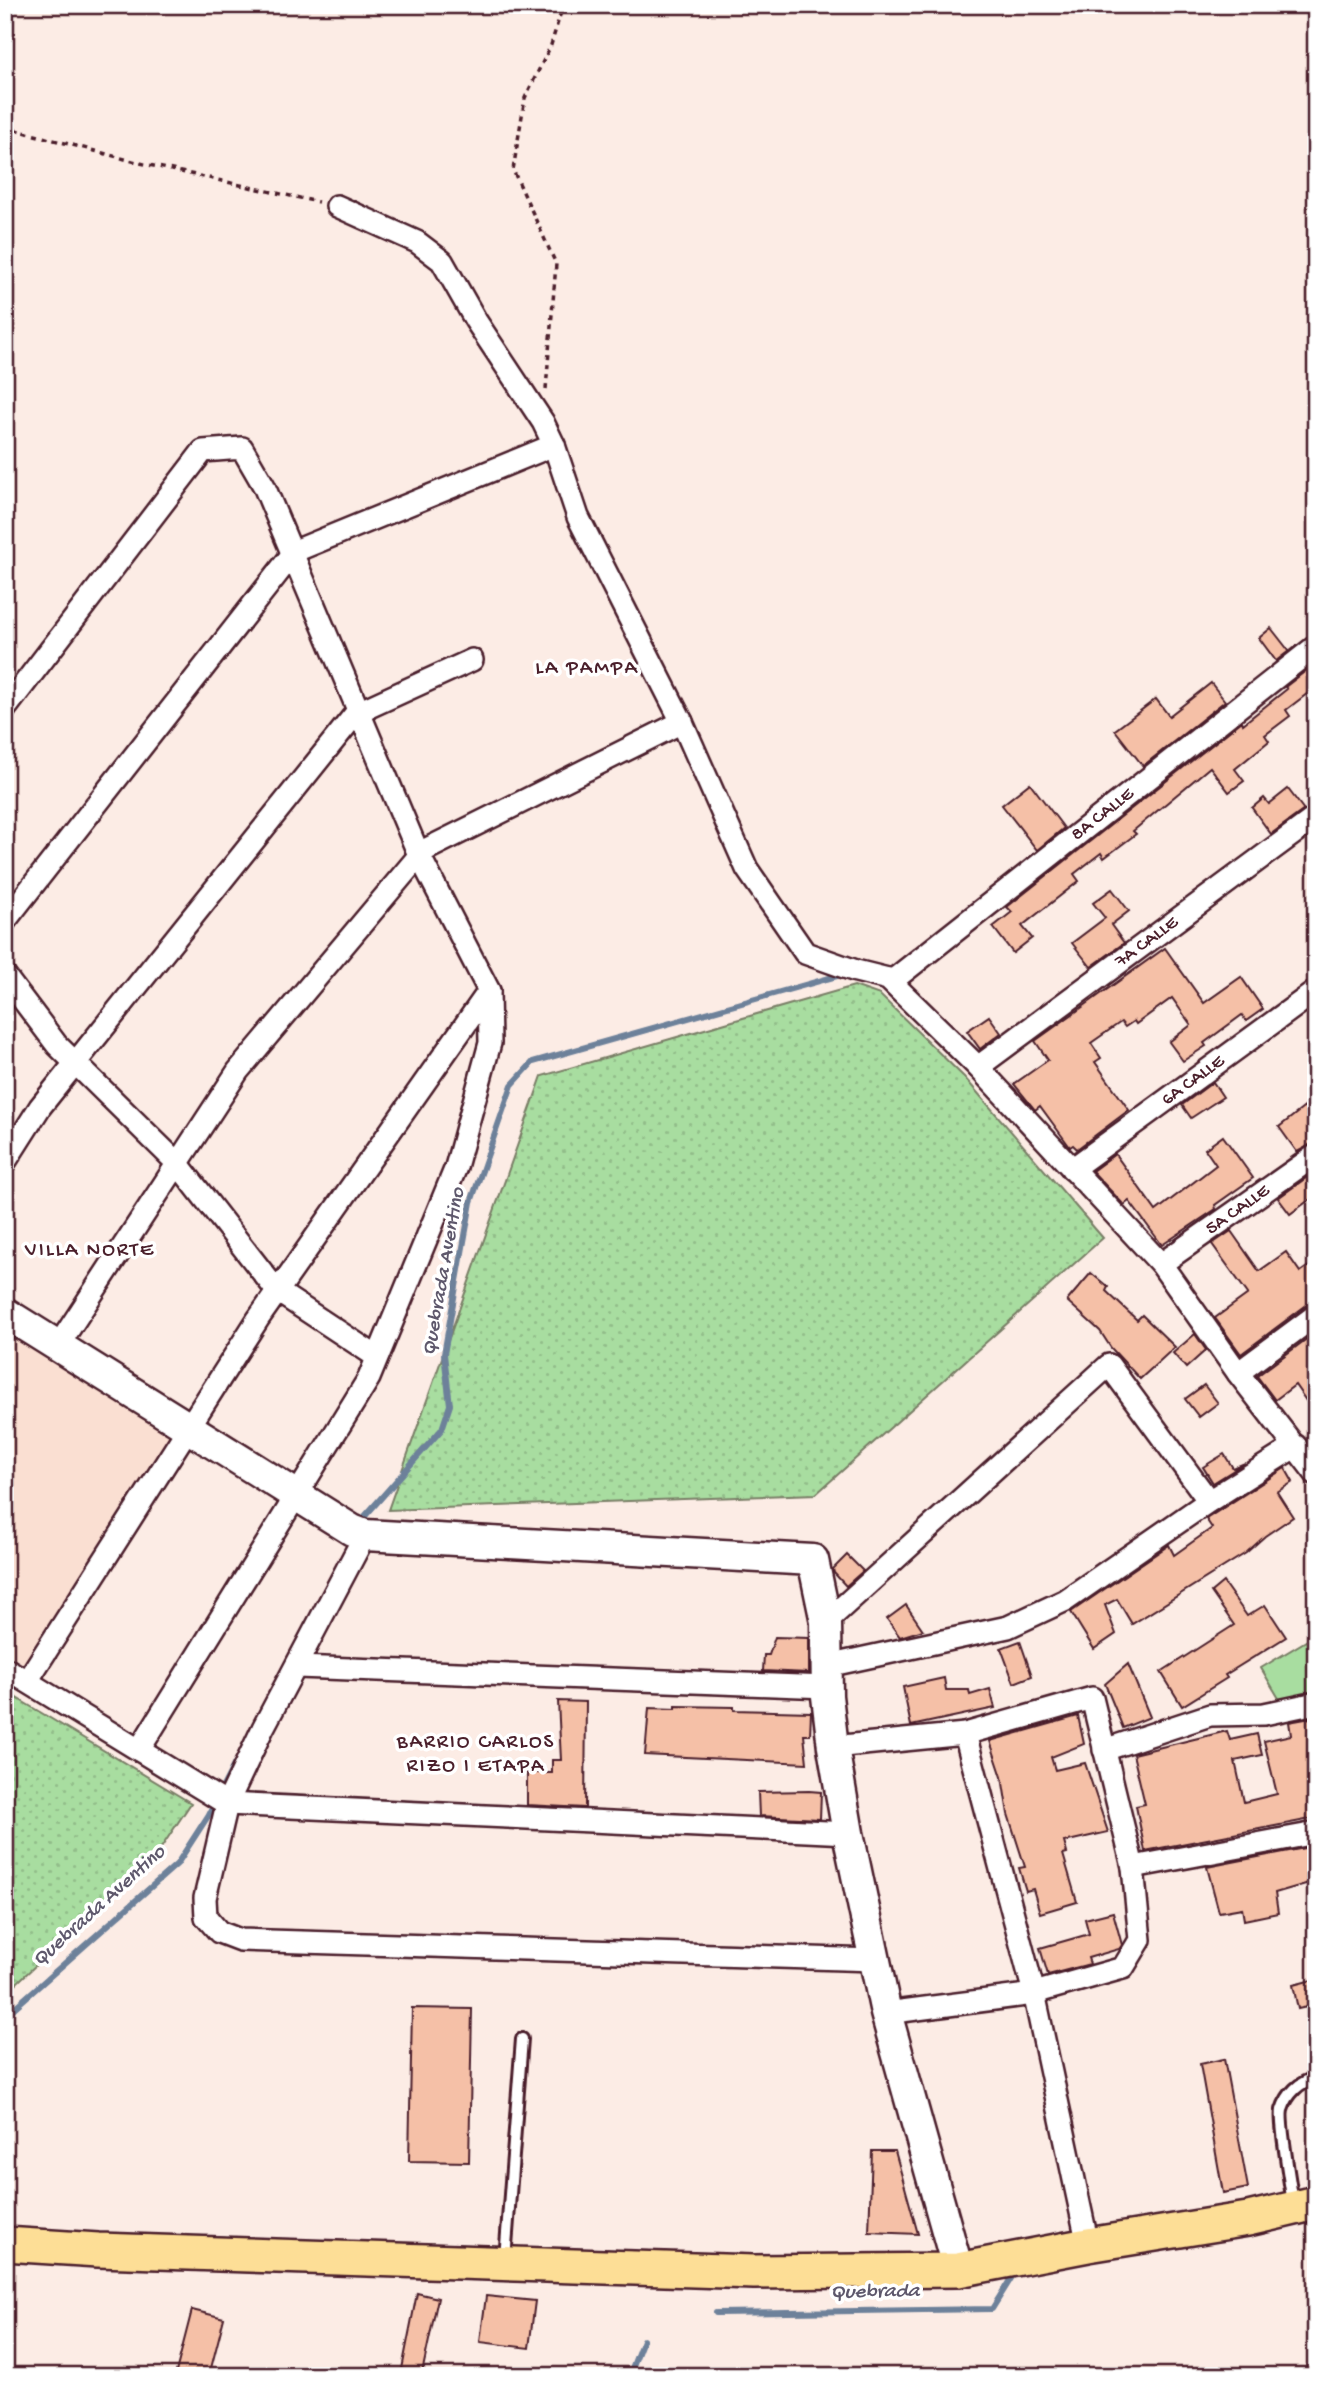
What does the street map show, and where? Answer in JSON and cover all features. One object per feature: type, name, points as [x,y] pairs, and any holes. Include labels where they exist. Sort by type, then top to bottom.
[{"type":"main road","points":[[5,2244],[98,2250],[754,2272],[958,2270],[1088,2245],[1248,2219],[1305,2205]]},
{"type":"street","points":[[337,206],[417,242],[442,261],[476,321],[543,422],[554,445],[578,517],[682,722],[747,869],[806,953],[888,979],[978,1067],[1161,1264],[1238,1373],[1316,1474]]},
{"type":"street","points":[[5,921],[292,554],[554,445]]},
{"type":"street","points":[[5,709],[203,451],[242,448],[264,486],[419,855],[489,991],[490,1043],[456,1167],[369,1378],[139,1750]]},
{"type":"street","name":"8A CALLE","points":[[888,979],[892,981],[1316,646]]},
{"type":"street","points":[[5,1162],[40,1107],[358,712],[472,660]]},
{"type":"street","points":[[58,1346],[238,1071],[423,851],[682,722]]},
{"type":"street","name":"7A CALLE","points":[[978,1067],[1316,817]]},
{"type":"street","points":[[5,976],[57,1045],[177,1164],[277,1291],[377,1357]]},
{"type":"street","name":"6A CALLE","points":[[1072,1169],[1316,990]]},
{"type":"street","points":[[27,1681],[277,1291],[489,991]]},
{"type":"street","name":"5A CALLE","points":[[1161,1264],[1316,1155]]},
{"type":"street","points":[[5,1314],[352,1530],[365,1535],[813,1560],[826,1622],[833,1747],[848,1833],[886,2014],[958,2270]]},
{"type":"street","points":[[1238,1373],[1316,1315]]},
{"type":"street","points":[[826,1622],[1109,1365],[1209,1501]]},
{"type":"street","points":[[296,1667],[827,1676],[1008,1627],[1066,1600],[1209,1501],[1296,1446]]},
{"type":"street","points":[[365,1535],[263,1728],[227,1804],[205,1898],[206,1917],[219,1932],[240,1940],[875,1960]]},
{"type":"street","points":[[5,1668],[227,1804],[848,1833]]},
{"type":"street","points":[[833,1747],[965,1734],[1092,1698],[1133,1867],[1140,1940],[1123,1968],[1034,1994],[886,2014]]},
{"type":"street","points":[[1104,1750],[1210,1715],[1264,1714],[1316,1703]]},
{"type":"street","points":[[965,1734],[1034,1994],[1088,2245]]},
{"type":"street","points":[[1133,1867],[1316,1833]]},
{"type":"lane","points":[[505,2264],[522,2039]]},
{"type":"lane","points":[[1305,2205],[1281,2112],[1290,2094],[1304,2080],[1316,2078]]},
{"type":"path","points":[[543,422],[556,264],[513,170],[525,98],[551,45],[563,5]]},
{"type":"path","points":[[5,127],[140,163],[337,206]]},
{"type":"shaded area","points":[[5,1326],[176,1430],[24,1664],[5,1652]]},
{"type":"green space","points":[[854,986],[880,995],[964,1077],[1103,1238],[816,1494],[388,1510],[542,1076]]},
{"type":"green space","points":[[1316,1635],[1316,1688],[1284,1707],[1261,1668]]},
{"type":"green space","points":[[5,1691],[191,1803],[161,1848],[5,1994]]},
{"type":"building","points":[[1271,628],[1289,651],[1276,661],[1259,638]]},
{"type":"building","points":[[1316,663],[1316,687],[1286,710],[1290,716],[1265,735],[1269,741],[1235,769],[1244,781],[1229,792],[1210,767],[1133,831],[1136,834],[1104,858],[1101,853],[1074,874],[1079,881],[1022,926],[1032,938],[1013,953],[993,927],[1012,912],[1007,907],[1242,721],[1243,724]]},
{"type":"building","points":[[1211,683],[1225,701],[1143,766],[1115,730],[1156,699],[1169,716]]},
{"type":"building","points":[[1030,783],[1064,828],[1037,850],[1002,805]]},
{"type":"building","points":[[1288,789],[1304,810],[1271,834],[1252,808],[1264,798],[1269,804]]},
{"type":"building","points":[[1112,889],[1129,911],[1111,925],[1124,943],[1091,967],[1072,943],[1105,918],[1093,903]]},
{"type":"building","points":[[1165,948],[1204,1003],[1241,977],[1263,1009],[1246,1021],[1242,1015],[1204,1043],[1206,1046],[1183,1061],[1169,1042],[1191,1025],[1172,998],[1136,1024],[1134,1021],[1125,1027],[1121,1022],[1091,1043],[1101,1058],[1095,1062],[1129,1110],[1077,1149],[1073,1145],[1070,1147],[1040,1106],[1035,1110],[1014,1084],[1048,1060],[1035,1041]]},
{"type":"building","points":[[989,1016],[1001,1033],[980,1049],[967,1031]]},
{"type":"building","points":[[1213,1082],[1223,1097],[1191,1118],[1182,1105]]},
{"type":"building","points":[[1316,1098],[1316,1142],[1297,1152],[1279,1127]]},
{"type":"building","points":[[1223,1136],[1253,1178],[1215,1205],[1216,1209],[1162,1245],[1129,1201],[1124,1205],[1092,1171],[1115,1154],[1156,1211],[1216,1165],[1205,1149]]},
{"type":"building","points":[[1316,1171],[1316,1195],[1290,1214],[1278,1198]]},
{"type":"building","points":[[1231,1231],[1259,1271],[1286,1252],[1300,1272],[1316,1261],[1316,1302],[1308,1304],[1241,1354],[1215,1318],[1248,1294],[1212,1244]]},
{"type":"building","points":[[1091,1273],[1108,1287],[1106,1291],[1137,1320],[1142,1315],[1175,1347],[1140,1379],[1111,1348],[1100,1331],[1067,1301]]},
{"type":"building","points":[[1316,1332],[1316,1415],[1295,1385],[1275,1400],[1257,1376]]},
{"type":"building","points":[[1195,1334],[1206,1350],[1186,1368],[1173,1353]]},
{"type":"building","points":[[1204,1385],[1218,1403],[1199,1417],[1185,1399]]},
{"type":"building","points":[[1224,1454],[1233,1468],[1245,1463],[1213,1483],[1203,1467]]},
{"type":"building","points":[[1285,1468],[1293,1482],[1277,1492],[1293,1517],[1246,1553],[1132,1624],[1117,1599],[1105,1605],[1116,1634],[1094,1649],[1071,1612],[1169,1545],[1174,1555],[1212,1528],[1206,1519]]},
{"type":"building","points":[[847,1555],[863,1571],[846,1586],[833,1569]]},
{"type":"building","points":[[1223,1582],[1247,1616],[1265,1605],[1286,1637],[1182,1706],[1161,1672],[1234,1625],[1211,1592]]},
{"type":"building","points":[[906,1605],[923,1630],[900,1637],[887,1619]]},
{"type":"building","points":[[775,1637],[809,1638],[809,1673],[763,1671],[764,1655],[769,1655]]},
{"type":"building","points":[[1020,1641],[1032,1676],[1014,1683],[1001,1648]]},
{"type":"building","points":[[1128,1664],[1150,1717],[1123,1728],[1105,1684]]},
{"type":"building","points":[[944,1678],[946,1690],[969,1690],[970,1695],[990,1689],[995,1708],[911,1726],[903,1687]]},
{"type":"building","points":[[558,1701],[586,1702],[585,1808],[527,1805],[527,1773],[552,1773],[552,1760],[561,1760]]},
{"type":"building","points":[[676,1706],[811,1712],[810,1735],[804,1735],[807,1763],[645,1755],[649,1708],[676,1709]]},
{"type":"building","points":[[1078,1716],[1084,1744],[1051,1757],[1055,1770],[1085,1763],[1108,1832],[1064,1842],[1067,1853],[1063,1854],[1077,1902],[1040,1913],[1033,1889],[1026,1891],[1019,1868],[1025,1867],[1008,1814],[1002,1777],[990,1741]]},
{"type":"building","points":[[1316,1717],[1316,1818],[1145,1851],[1136,1806],[1145,1804],[1133,1754],[1227,1731],[1230,1740],[1257,1734],[1262,1755],[1235,1761],[1244,1802],[1277,1794],[1264,1741],[1291,1735],[1289,1722]]},
{"type":"building","points":[[758,1792],[821,1792],[820,1819],[759,1816]]},
{"type":"building","points":[[1310,1847],[1316,1867],[1316,1881],[1275,1893],[1278,1913],[1244,1920],[1242,1908],[1219,1912],[1207,1867]]},
{"type":"building","points":[[1113,1912],[1122,1945],[1119,1949],[1088,1958],[1090,1964],[1048,1975],[1040,1948],[1089,1934],[1085,1919]]},
{"type":"building","points":[[1316,1979],[1316,2005],[1298,2009],[1293,1985]]},
{"type":"building","points":[[412,2008],[472,2009],[469,2162],[409,2161]]},
{"type":"building","points":[[1224,2059],[1248,2188],[1223,2193],[1200,2064]]},
{"type":"building","points":[[872,2151],[895,2151],[918,2234],[869,2232]]},
{"type":"building","points":[[417,2293],[438,2298],[422,2373],[402,2369]]},
{"type":"building","points":[[486,2296],[535,2301],[529,2348],[480,2342]]},
{"type":"building","points":[[192,2310],[224,2318],[209,2376],[175,2376]]},
{"type":"waterway","name":"Quebrada Aventino","points":[[358,1524],[442,1429],[450,1405],[444,1354],[471,1202],[512,1085],[533,1062],[844,974]]},
{"type":"waterway","name":"Quebrada Aventino","points":[[5,2016],[177,1864],[208,1816],[235,1763]]},
{"type":"waterway","name":"Quebrada","points":[[716,2313],[992,2309],[1015,2272]]},
{"type":"waterway","name":"Quebrada","points":[[629,2376],[643,2340]]},
{"type":"district","name":"LA PAMPA","points":[[587,669]]},
{"type":"district","name":"VILLA NORTE","points":[[90,1251]]},
{"type":"district","name":"BARRIO CARLOS RIZO I ETAPA","points":[[476,1755]]}]
